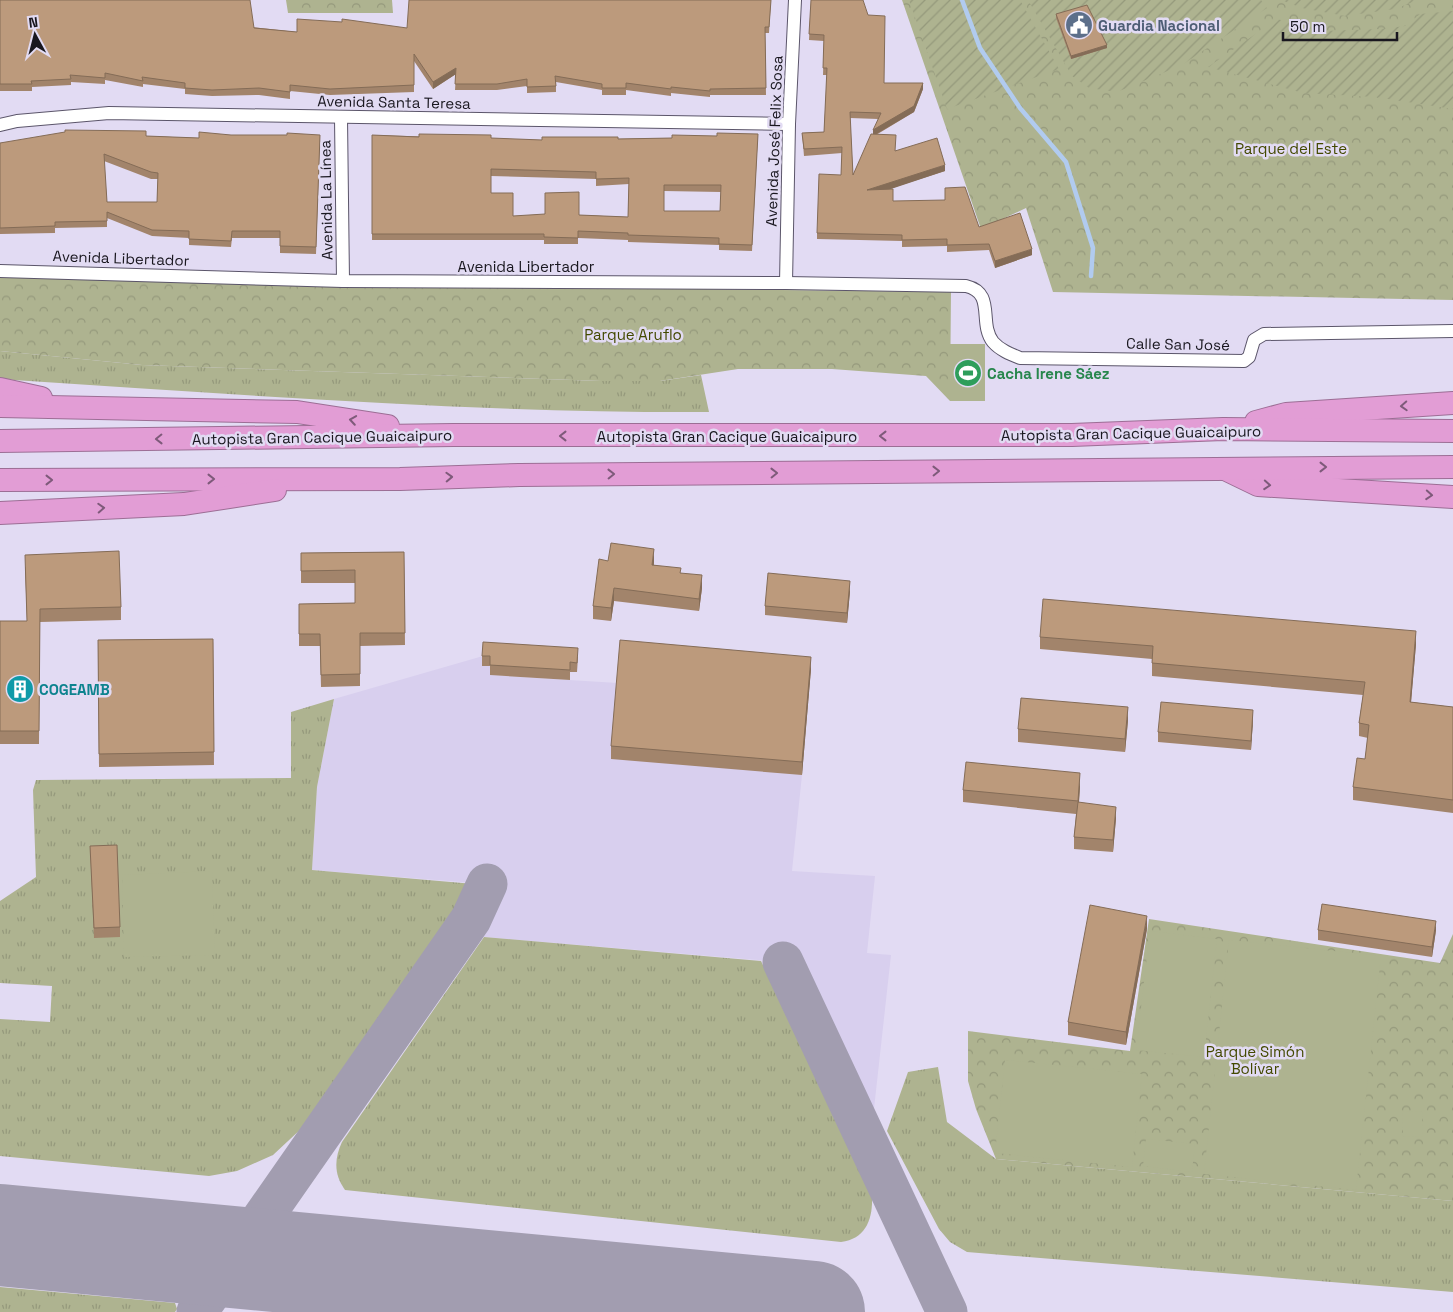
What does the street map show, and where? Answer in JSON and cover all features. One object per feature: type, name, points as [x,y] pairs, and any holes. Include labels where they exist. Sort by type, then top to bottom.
[{"type":"highway","points":[[0,389],[81,408]]},
{"type":"highway","points":[[1223,430],[1286,414],[1453,403]]},
{"type":"highway","points":[[0,406],[297,412],[453,436]]},
{"type":"highway","name":"Autopista Gran Cacique Guaicaipuro","points":[[0,442],[453,436],[1062,436],[1223,430],[1453,431]]},
{"type":"highway","points":[[0,480],[1453,467]]},
{"type":"highway","points":[[1222,468],[1258,485],[1453,497]]},
{"type":"highway","points":[[0,513],[184,504],[351,478]]},
{"type":"street","name":"Avenida José Felix Sosa","points":[[786,283],[789,124],[796,0]]},
{"type":"street","name":"Avenida Santa Teresa","points":[[0,125],[17,121],[109,114],[789,124]]},
{"type":"street","name":"Avenida La Línea","points":[[341,118],[343,281]]},
{"type":"street","name":"Avenida Libertador","points":[[0,271],[343,281],[786,283],[975,288],[980,293],[984,302],[988,332],[992,341],[1007,353]]},
{"type":"street","name":"Calle San José","points":[[1007,353],[1020,358],[1244,361],[1249,357],[1254,340],[1264,334],[1453,331]]},
{"type":"shaded area","points":[[483,656],[490,666],[490,675],[618,683],[802,775],[792,871],[875,876],[867,953],[891,955],[870,1145],[783,962],[484,937],[471,919],[486,884],[312,870],[317,787],[334,699]]},
{"type":"green space","points":[[286,0],[392,0],[393,13],[288,13]]},
{"type":"green space","name":"Parque del Este","points":[[902,0],[1453,0],[1453,300],[1053,292],[1026,208],[981,229]]},
{"type":"green space","points":[[909,0],[1020,0],[1059,69],[947,109]]},
{"type":"green space","points":[[1028,0],[1261,0],[1267,8],[1182,65],[1117,92],[1089,88],[1072,76]]},
{"type":"green space","points":[[1281,0],[1418,0],[1395,9],[1345,16],[1302,8]]},
{"type":"green space","points":[[1453,11],[1453,109],[1375,97],[1303,93],[1208,67],[1277,19],[1323,31],[1381,29],[1405,26],[1420,14]]},
{"type":"green space","name":"Parque Aruflo","points":[[0,272],[539,287],[951,292],[950,401],[926,376],[832,369],[738,369],[660,381],[601,381],[142,365],[0,351]]},
{"type":"green space","name":"Cacha Irene Sáez","points":[[950,344],[985,344],[985,401],[950,401]]},
{"type":"green space","points":[[0,351],[142,365],[601,381],[660,381],[701,375],[709,412],[535,410],[361,402],[14,380],[0,378]]},
{"type":"green space","points":[[334,699],[317,787],[312,870],[474,884],[302,1128],[273,1155],[237,1171],[209,1176],[0,1156],[0,1019],[50,1022],[52,986],[0,983],[0,901],[36,877],[33,790],[36,780],[291,778],[291,712]]},
{"type":"green space","points":[[212,871],[215,955],[124,957],[122,875]]},
{"type":"green space","name":"Parque Simón Bolívar","points":[[1149,919],[1440,963],[1453,934],[1453,1201],[996,1159],[976,1109],[968,1081],[968,1031],[1130,1051]]},
{"type":"green space","points":[[1150,931],[1217,939],[1204,1057],[1136,1050]]},
{"type":"green space","points":[[484,937],[761,961],[872,1196],[871,1212],[866,1227],[857,1237],[841,1242],[345,1190],[339,1179],[336,1167],[342,1142]]},
{"type":"green space","points":[[1229,940],[1381,956],[1356,1190],[1204,1174]]},
{"type":"green space","points":[[1005,1060],[1142,1074],[1132,1167],[995,1153]]},
{"type":"green space","points":[[938,1067],[947,1122],[996,1159],[1453,1201],[1453,1292],[967,1252],[950,1242],[939,1229],[887,1131],[908,1072]]},
{"type":"green space","points":[[1422,1111],[1423,1136],[1403,1137],[1402,1112]]},
{"type":"green space","points":[[1146,1139],[1195,1144],[1192,1172],[1143,1166]]},
{"type":"green space","points":[[0,1287],[175,1303],[177,1309],[175,1312],[0,1312]]},
{"type":"building","points":[[0,0],[250,0],[254,28],[297,32],[297,19],[342,22],[342,19],[407,28],[409,0],[771,0],[769,27],[765,27],[766,88],[710,89],[710,91],[671,87],[671,89],[626,83],[626,88],[602,88],[602,84],[555,76],[556,86],[527,87],[527,79],[497,84],[455,84],[456,68],[433,82],[414,54],[414,85],[330,89],[290,85],[290,92],[259,88],[212,90],[185,88],[185,83],[142,77],[143,81],[105,73],[105,78],[70,75],[71,79],[31,81],[32,84],[0,84]]},
{"type":"building","points":[[811,0],[863,0],[868,15],[885,16],[884,83],[923,83],[914,106],[873,130],[881,113],[850,112],[853,175],[871,134],[896,135],[895,151],[937,138],[945,165],[867,190],[893,189],[893,201],[945,200],[945,188],[965,187],[979,227],[1020,213],[1032,249],[995,261],[989,244],[947,245],[947,239],[902,240],[902,235],[817,233],[819,174],[841,175],[842,147],[804,149],[802,133],[824,132],[827,68],[823,68],[824,35],[809,34]]},
{"type":"building","points":[[1087,5],[1107,45],[1071,56],[1056,14]]},
{"type":"building","points":[[65,130],[146,131],[146,136],[199,138],[199,132],[231,135],[287,135],[287,133],[320,135],[316,247],[280,246],[280,231],[232,231],[231,241],[189,239],[189,231],[152,230],[107,212],[107,221],[55,222],[55,226],[0,228],[0,143],[65,132]],"holes":[[[104,154],[158,173],[157,202],[107,202]]]},
{"type":"building","points":[[717,133],[758,134],[752,245],[719,244],[719,238],[628,235],[628,233],[578,231],[578,238],[544,237],[544,234],[372,234],[372,135],[419,137],[419,134],[491,135],[491,138],[542,140],[542,137],[618,137],[618,139],[672,138],[672,135],[717,136]],"holes":[[[491,169],[596,172],[596,179],[629,178],[628,217],[579,215],[579,192],[545,193],[545,214],[513,216],[513,193],[491,193]],[[664,185],[721,185],[720,211],[664,211]]]},
{"type":"building","points":[[611,543],[654,549],[652,565],[681,568],[680,573],[702,575],[699,599],[614,588],[611,608],[593,606],[599,559],[608,561]]},
{"type":"building","points":[[119,551],[121,607],[40,609],[39,731],[0,731],[0,621],[27,621],[25,555]]},
{"type":"building","points":[[404,552],[405,633],[360,633],[360,674],[321,675],[320,634],[299,634],[299,604],[355,603],[355,570],[301,571],[301,553]]},
{"type":"building","points":[[768,573],[850,581],[847,613],[765,606]]},
{"type":"building","points":[[1043,599],[1416,631],[1410,702],[1453,707],[1453,800],[1353,787],[1357,758],[1365,759],[1369,725],[1359,723],[1365,682],[1152,663],[1153,646],[1040,637]]},
{"type":"building","points":[[213,639],[214,752],[99,754],[98,640]]},
{"type":"building","points":[[620,640],[811,657],[802,762],[611,746]]},
{"type":"building","points":[[483,642],[578,648],[577,663],[570,662],[570,670],[490,665],[490,656],[482,656]]},
{"type":"building","points":[[1021,698],[1128,707],[1125,739],[1018,729]]},
{"type":"building","points":[[1161,702],[1253,710],[1251,741],[1158,732]]},
{"type":"building","points":[[966,762],[1080,773],[1078,801],[963,790]]},
{"type":"building","points":[[1078,802],[1116,807],[1113,840],[1074,837]]},
{"type":"building","points":[[117,845],[120,927],[94,928],[90,846]]},
{"type":"building","points":[[1322,904],[1436,921],[1432,947],[1318,930]]},
{"type":"building","points":[[1090,905],[1147,916],[1126,1032],[1068,1022]]},
{"type":"waterway","points":[[962,0],[980,48],[1020,108],[1066,162],[1093,248],[1091,276]]},
{"type":"taxiway","points":[[197,1312],[471,919],[487,884]]},
{"type":"taxiway","points":[[783,962],[947,1312]]},
{"type":"runway","points":[[0,1235],[814,1312]]},
{"type":"place","name":"Guardia Nacional","points":[[1079,25]]},
{"type":"place","name":"Cacha Irene Sáez","points":[[968,373]]},
{"type":"place","name":"COGEAMB","points":[[20,689]]}]
